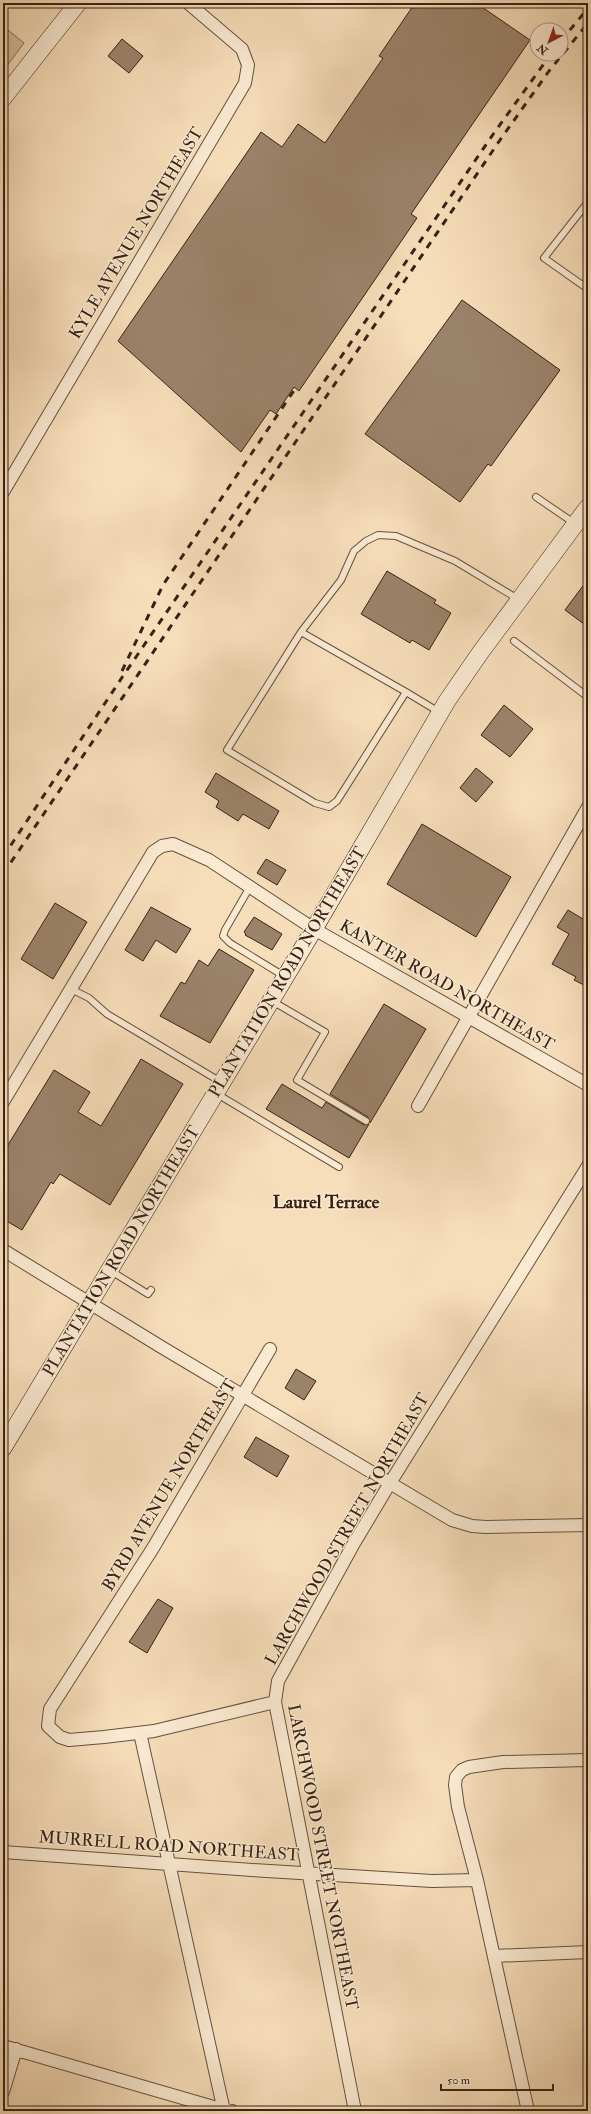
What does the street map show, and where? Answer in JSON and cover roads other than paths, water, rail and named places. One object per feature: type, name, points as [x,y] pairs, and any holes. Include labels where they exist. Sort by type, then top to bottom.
[{"type":"street","points":[[3,98],[78,3]]},
{"type":"street","name":"KYLE AVENUE NORTHEAST","points":[[3,492],[244,83],[248,65],[242,50],[188,3]]},
{"type":"street","name":"PLANTATION ROAD NORTHEAST","points":[[3,1448],[286,977],[440,712],[480,653],[588,507]]},
{"type":"street","points":[[418,1106],[588,807]]},
{"type":"street","name":"KANTER ROAD NORTHEAST","points":[[3,1102],[69,988],[153,852],[162,846],[179,845],[209,860],[250,885],[314,929],[588,1085]]},
{"type":"street","name":"LARCHWOOD STREET NORTHEAST","points":[[355,2111],[275,1702],[278,1681],[353,1545],[390,1483],[588,1166]]},
{"type":"street","points":[[3,1250],[163,1348],[452,1520],[472,1526],[486,1527],[588,1525]]},
{"type":"street","name":"BYRD AVENUE NORTHEAST","points":[[140,1733],[69,1740],[60,1737],[48,1726],[50,1709],[152,1548],[270,1349]]},
{"type":"street","points":[[226,2111],[196,1994],[140,1733],[219,1717],[275,1702]]},
{"type":"street","points":[[528,2111],[477,1880],[458,1807],[455,1785],[456,1778],[462,1770],[469,1767],[498,1762],[588,1760]]},
{"type":"street","name":"MURRELL ROAD NORTHEAST","points":[[3,1852],[432,1881],[477,1880]]},
{"type":"street","points":[[494,1956],[588,1952]]},
{"type":"street","points":[[3,2046],[226,2111]]},
{"type":"street","points":[[3,2092],[16,2049]]},
{"type":"lane","points":[[588,202],[544,258],[588,289]]},
{"type":"lane","points":[[536,497],[575,524]]},
{"type":"lane","points":[[406,692],[337,801],[329,807],[315,803],[226,750],[301,632],[341,580],[354,551],[366,541],[378,535],[396,536],[455,561],[519,600]]},
{"type":"lane","points":[[301,632],[440,712]]},
{"type":"lane","points":[[514,641],[588,697]]},
{"type":"lane","points":[[250,885],[223,936],[230,943],[286,977]]},
{"type":"lane","points":[[69,988],[89,998],[107,1014],[339,1167]]},
{"type":"lane","points":[[271,1001],[325,1032],[297,1080],[366,1121]]},
{"type":"lane","points":[[110,1270],[148,1294],[150,1290]]},
{"type":"railway","points":[[569,31],[588,8]]},
{"type":"railway","points":[[3,874],[500,140],[549,71],[588,23]]},
{"type":"railway","points":[[3,857],[123,676],[494,133],[545,62]]},
{"type":"railway","points":[[122,671],[163,585],[295,389]]},
{"type":"district","name":"Laurel Terrace","points":[[326,1202]]}]
